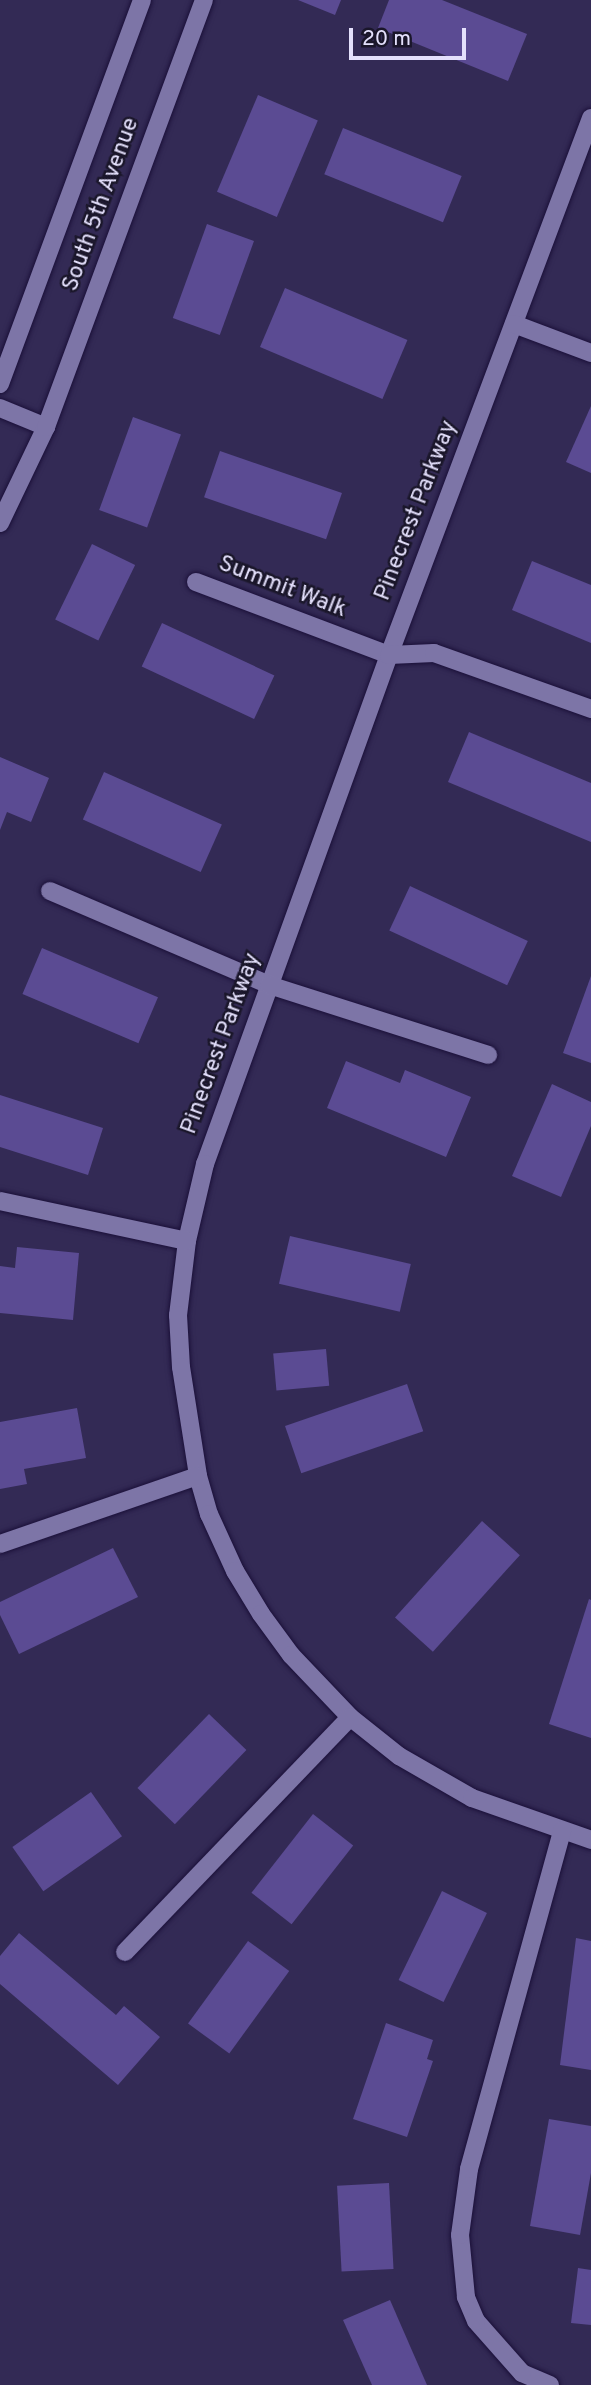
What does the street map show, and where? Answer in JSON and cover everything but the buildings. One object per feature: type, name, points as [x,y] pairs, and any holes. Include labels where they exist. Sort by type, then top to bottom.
[{"type":"street","name":"South 5th Avenue","points":[[0,384],[142,0]]},
{"type":"street","name":"South 5th Avenue","points":[[0,523],[46,428],[204,0]]},
{"type":"street","name":"Pinecrest Parkway","points":[[591,118],[389,655],[205,1164],[187,1241],[178,1315],[181,1367],[198,1476],[209,1514],[230,1560],[261,1614],[291,1655],[350,1717],[399,1756],[472,1798],[591,1840]]},
{"type":"street","points":[[514,324],[591,353]]},
{"type":"street","points":[[0,408],[46,428]]},
{"type":"street","name":"Summit Walk","points":[[196,582],[389,655],[434,653],[591,709]]},
{"type":"street","points":[[50,891],[269,985],[488,1055]]},
{"type":"street","points":[[0,1201],[187,1241]]},
{"type":"street","points":[[0,1544],[198,1476]]},
{"type":"street","points":[[125,1952],[350,1717]]},
{"type":"street","points":[[550,2385],[522,2373],[477,2321],[466,2297],[460,2235],[469,2169],[562,1831]]}]
